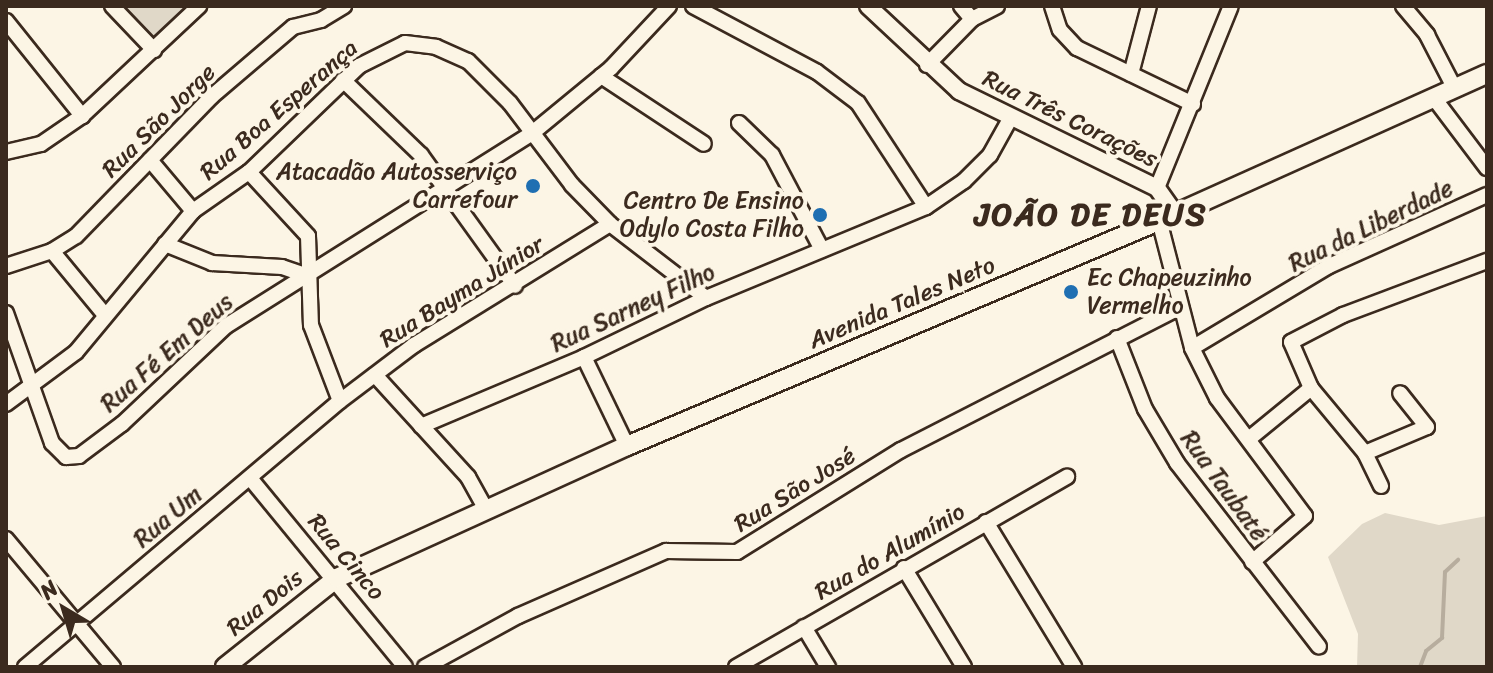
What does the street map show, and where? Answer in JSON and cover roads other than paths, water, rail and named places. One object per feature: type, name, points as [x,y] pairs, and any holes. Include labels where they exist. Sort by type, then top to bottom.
[{"type":"main road","name":"Avenida Tales Neto","points":[[337,578],[627,446],[1167,217],[1487,74]]},
{"type":"main road","name":"Rua Dois","points":[[225,667],[337,578]]},
{"type":"street","points":[[112,6],[154,50]]},
{"type":"street","points":[[6,152],[41,144],[82,116],[199,6]]},
{"type":"street","name":"Rua São Jorge","points":[[6,266],[52,251],[76,236],[211,97],[293,27],[321,20],[344,6]]},
{"type":"street","name":"Rua Fé Em Deus","points":[[6,313],[52,443],[66,457],[79,456],[122,424],[226,326],[447,190],[531,134],[601,76],[669,6]]},
{"type":"street","points":[[693,6],[817,72],[858,103],[926,207]]},
{"type":"street","name":"Rua Três Corações","points":[[868,6],[927,65],[959,91],[1010,119],[1157,188],[1167,217]]},
{"type":"street","points":[[961,6],[972,19]]},
{"type":"street","points":[[927,65],[972,19],[997,6]]},
{"type":"street","points":[[1052,6],[1060,30],[1077,48],[1193,104]]},
{"type":"street","points":[[1131,74],[1149,6]]},
{"type":"street","points":[[1157,188],[1231,6]]},
{"type":"street","points":[[1403,6],[1427,35],[1455,89]]},
{"type":"street","points":[[6,21],[82,116]]},
{"type":"street","name":"Rua Boa Esperança","points":[[6,404],[76,352],[193,211],[249,172],[343,80],[389,48],[405,43],[436,47],[468,61],[510,103],[531,134],[610,224],[706,298]]},
{"type":"street","points":[[601,76],[704,144]]},
{"type":"street","points":[[343,80],[421,155],[515,286]]},
{"type":"street","points":[[1434,98],[1487,168]]},
{"type":"street","name":"Rua Sarney Filho","points":[[421,426],[584,357],[706,298],[926,207],[981,164],[1010,119]]},
{"type":"street","points":[[739,123],[772,155],[822,250]]},
{"type":"street","points":[[150,160],[193,211]]},
{"type":"street","points":[[249,172],[304,227],[312,255],[308,276],[315,343],[340,401]]},
{"type":"street","name":"Rua da Liberdade","points":[[1192,348],[1329,266],[1487,195]]},
{"type":"street","points":[[1167,217],[1179,308],[1192,348],[1217,398],[1250,438],[1305,516],[1293,531],[1252,562]]},
{"type":"street","name":"Rua Bayma Júnior","points":[[340,401],[375,375],[610,224]]},
{"type":"street","points":[[165,244],[202,261],[282,267],[308,276]]},
{"type":"street","points":[[52,251],[105,315]]},
{"type":"street","points":[[1381,486],[1365,453],[1311,388],[1291,342],[1343,315],[1487,261]]},
{"type":"street","name":"Rua São José","points":[[425,667],[518,616],[666,551],[737,552],[901,450],[1179,308]]},
{"type":"street","name":"Rua Taubaté","points":[[1117,338],[1159,433],[1252,562],[1319,647]]},
{"type":"street","points":[[584,357],[627,446]]},
{"type":"street","points":[[375,375],[468,477],[486,510]]},
{"type":"street","points":[[1250,438],[1311,388]]},
{"type":"street","points":[[1365,453],[1422,431],[1426,424],[1400,393]]},
{"type":"street","name":"Rua Um","points":[[25,667],[340,401]]},
{"type":"street","name":"Rua do Alumínio","points":[[736,667],[1067,477]]},
{"type":"street","name":"Rua Cinco","points":[[250,478],[337,578],[405,667]]},
{"type":"street","points":[[986,522],[1074,667]]},
{"type":"street","points":[[6,539],[113,667]]},
{"type":"street","points":[[904,568],[964,667]]},
{"type":"street","points":[[804,627],[828,667]]},
{"type":"waterway","points":[[1420,667],[1426,651],[1442,638],[1445,572],[1458,560]]},
{"type":"place","name":"Atacadão Autosserviço Carrefour","points":[[533,186]]},
{"type":"place","name":"Centro De Ensino Odylo Costa Filho","points":[[820,215]]},
{"type":"place","name":"Ec Chapeuzinho Vermelho","points":[[1071,292]]},
{"type":"district","name":"JOÃO DE DEUS","points":[[1091,215]]}]
